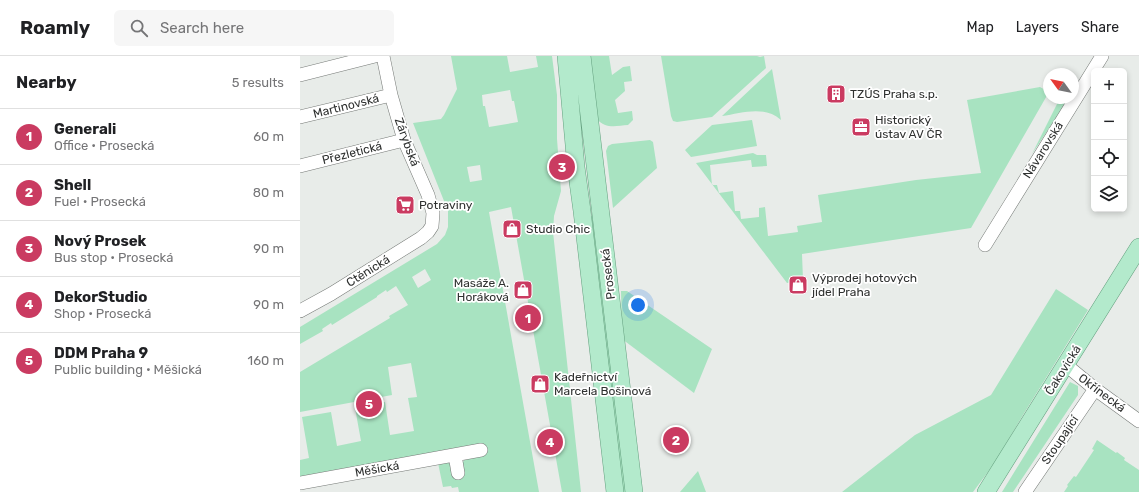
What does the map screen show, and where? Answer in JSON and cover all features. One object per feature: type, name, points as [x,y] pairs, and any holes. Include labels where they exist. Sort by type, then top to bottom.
[{"type":"main road","name":"Prosecká","points":[[566,56],[576,167],[615,492]]},
{"type":"main road","name":"Prosecká","points":[[582,56],[634,492]]},
{"type":"main road","name":"Čakovická","points":[[986,492],[1139,247]]},
{"type":"street","points":[[300,75],[375,56]]},
{"type":"street","name":"Zárybská","points":[[383,56],[391,95],[404,140],[428,195],[434,213],[432,226]]},
{"type":"street","name":"Návarovská","points":[[985,245],[1102,56]]},
{"type":"street","name":"Martinovská","points":[[300,117],[391,95]]},
{"type":"street","name":"Přezletická","points":[[300,166],[404,140]]},
{"type":"street","name":"Ctěnická","points":[[300,312],[421,238],[432,226]]},
{"type":"street","name":"Okřínecká","points":[[1066,365],[1095,389],[1139,421]]},
{"type":"street","name":"Stoupající","points":[[1024,492],[1095,389]]},
{"type":"street","name":"Měšická","points":[[300,483],[455,456],[481,450]]},
{"type":"street","points":[[455,456],[458,473]]},
{"type":"green space","points":[[451,56],[507,56],[510,72],[538,67],[536,56],[552,56],[557,95],[557,139],[561,191],[554,216],[553,232],[581,492],[562,492],[511,207],[489,212],[539,492],[459,492],[458,487],[443,487],[438,463],[445,461],[300,478],[300,460],[309,458],[302,417],[331,412],[337,446],[361,441],[355,408],[385,402],[390,435],[414,431],[408,398],[417,397],[411,363],[388,367],[392,395],[300,412],[300,372],[390,318],[389,316],[408,305],[396,286],[387,292],[386,290],[332,325],[331,323],[322,329],[323,331],[300,344],[300,327],[437,244],[445,235],[448,227],[448,211],[413,123],[441,119],[444,115],[457,89]],"holes":[[[510,90],[512,101],[514,101],[518,122],[489,127],[485,106],[483,106],[482,95]],[[480,165],[482,180],[470,182],[467,167]],[[425,269],[431,280],[418,288],[412,277]],[[465,459],[461,465],[451,465],[446,461]]]},
{"type":"green space","points":[[590,56],[609,56],[612,75],[623,67],[630,66],[632,81],[624,82],[625,91],[615,100],[618,113],[632,111],[633,120],[628,125],[607,126],[597,119]]},
{"type":"green space","points":[[661,56],[764,56],[766,68],[712,117],[677,122],[673,121],[671,116]]},
{"type":"green space","points":[[772,69],[781,120],[774,115],[760,111],[722,116]]},
{"type":"green space","points":[[1040,87],[1043,89],[1043,102],[971,228],[802,254],[803,280],[787,283],[719,193],[733,191],[735,211],[740,211],[741,219],[759,217],[759,208],[765,207],[768,236],[798,232],[797,226],[822,222],[818,195],[916,180],[981,173],[967,100]]},
{"type":"green space","points":[[1057,104],[1065,104],[1032,154]]},
{"type":"green space","points":[[752,120],[757,146],[691,157],[685,150],[712,125]]},
{"type":"green space","points":[[650,140],[653,142],[657,168],[613,208],[606,151],[608,146],[612,144]]},
{"type":"green space","points":[[753,153],[757,155],[766,155],[767,166],[752,167],[751,160],[710,165],[712,184],[696,163]]},
{"type":"green space","points":[[713,185],[717,185],[719,193]]},
{"type":"green space","points":[[590,217],[595,217],[626,492],[621,492]]},
{"type":"green space","points":[[1056,289],[1088,310],[994,464],[973,492],[842,492],[915,435],[991,395]]},
{"type":"green space","points":[[621,291],[627,291],[712,349],[694,393],[622,339]]},
{"type":"green space","points":[[1070,382],[1078,386],[1078,395],[1013,492],[1002,492]]},
{"type":"green space","points":[[1097,440],[1116,453],[1117,452],[1125,458],[1124,460],[1139,470],[1139,492],[1064,492],[1068,486],[1067,485],[1074,476],[1076,477],[1094,450],[1092,449]]},
{"type":"green space","points":[[698,471],[706,492],[680,492]]},
{"type":"place","name":"TZÚS Praha s.p.","points":[[836,94]]},
{"type":"place","name":"Historický ústav AV ČR","points":[[861,127]]},
{"type":"place","name":"Nový Prosek","points":[[562,167]]},
{"type":"place","name":"Potraviny","points":[[405,205]]},
{"type":"place","name":"Studio Chic","points":[[512,229]]},
{"type":"place","name":"Výprodej hotových jídel Praha","points":[[798,285]]},
{"type":"place","name":"Masáže A. Horáková","points":[[523,290]]},
{"type":"place","name":"Generali","points":[[528,318]]},
{"type":"place","name":"Kadeřnictví Marcela Bošinová","points":[[540,384]]},
{"type":"place","name":"DDM Praha 9","points":[[369,404]]},
{"type":"place","name":"Shell","points":[[676,440]]},
{"type":"place","name":"DekorStudio","points":[[550,442]]}]
